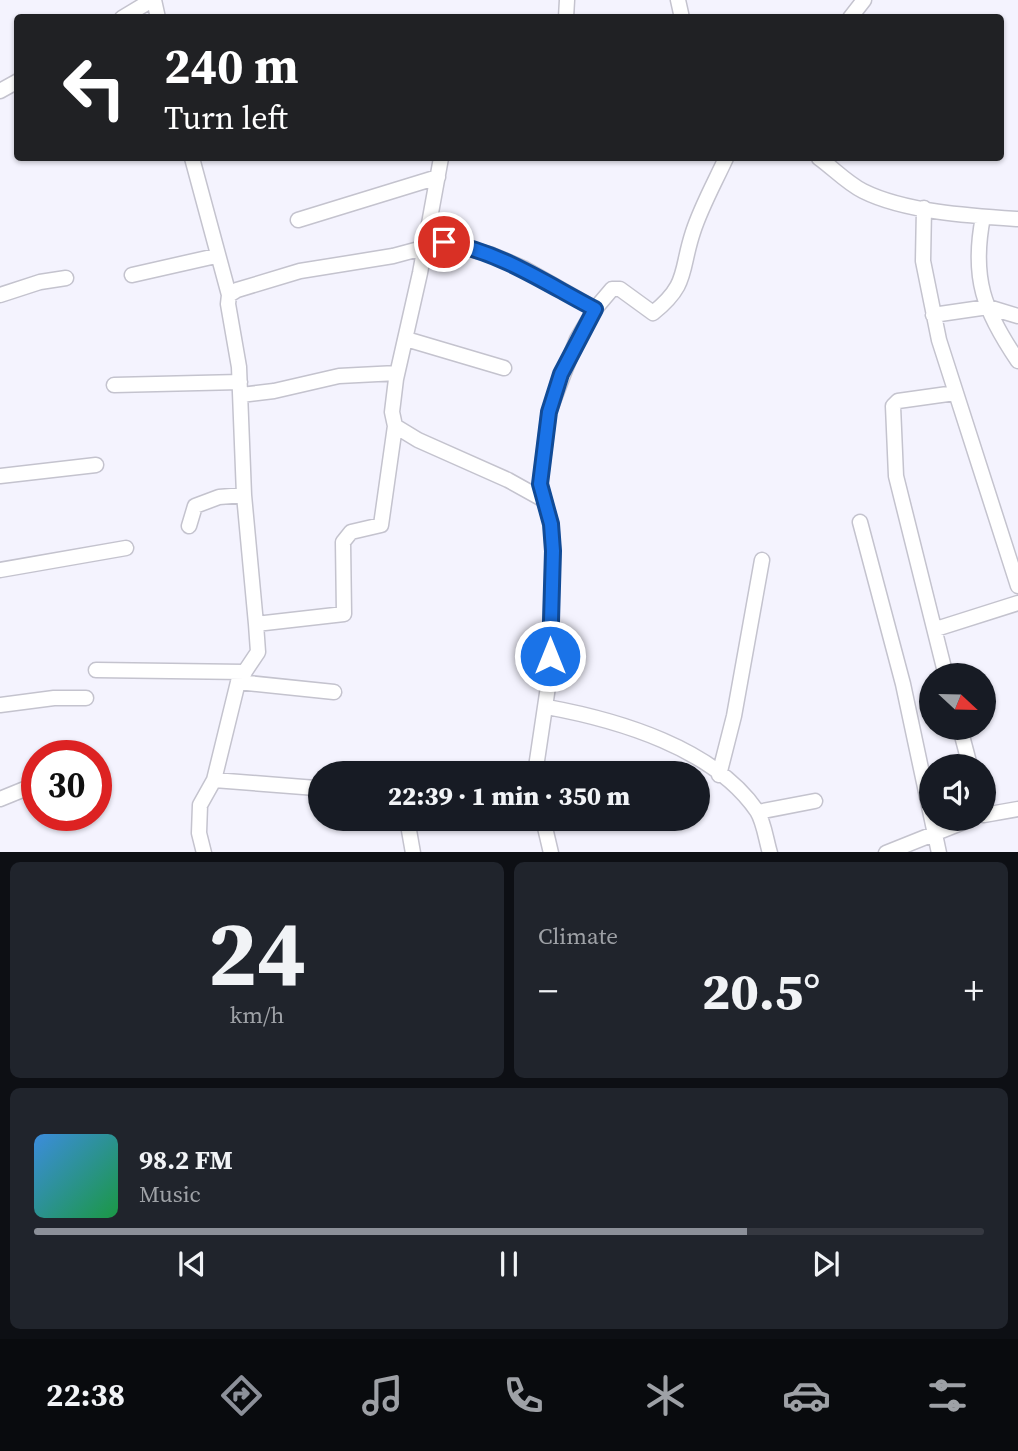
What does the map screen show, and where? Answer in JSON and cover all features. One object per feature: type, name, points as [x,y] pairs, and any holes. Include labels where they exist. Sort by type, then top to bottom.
[{"type":"street","points":[[129,14],[153,0]]},
{"type":"street","points":[[853,14],[864,0]]},
{"type":"street","points":[[193,161],[216,256],[229,295],[240,388],[244,495],[258,652],[241,677],[214,780],[200,805],[199,833],[204,852]]},
{"type":"street","points":[[256,624],[344,614],[343,542],[351,532],[381,525],[395,426],[392,412],[397,373],[441,161]]},
{"type":"street","points":[[537,761],[547,707],[553,551],[540,484],[549,412],[561,374],[595,309],[612,289],[620,289],[653,313],[677,289],[685,271],[692,233],[725,161]]},
{"type":"street","points":[[823,161],[862,190],[925,208],[983,217],[1018,219]]},
{"type":"street","points":[[298,220],[439,177]]},
{"type":"street","points":[[925,208],[923,261],[933,315],[957,389],[955,393],[1015,567],[1018,586]]},
{"type":"street","points":[[983,217],[976,252],[988,307],[998,332],[1018,361]]},
{"type":"street","points":[[229,295],[237,290],[300,271],[424,249],[444,242],[492,255],[595,309]]},
{"type":"street","points":[[132,275],[216,256]]},
{"type":"street","points":[[0,295],[40,282],[66,278]]},
{"type":"street","points":[[933,315],[988,307],[1018,316]]},
{"type":"street","points":[[405,339],[504,368]]},
{"type":"street","points":[[114,385],[274,391],[339,376],[397,373]]},
{"type":"street","points":[[943,663],[896,476],[892,406],[898,401],[955,393]]},
{"type":"street","points":[[395,426],[418,440],[508,480],[544,500]]},
{"type":"street","points":[[0,475],[96,465]]},
{"type":"street","points":[[189,526],[195,506],[204,500],[244,495]]},
{"type":"street","points":[[860,522],[903,684],[939,852]]},
{"type":"street","points":[[0,570],[126,548]]},
{"type":"street","points":[[719,775],[734,716],[762,560]]},
{"type":"street","points":[[936,629],[1018,603]]},
{"type":"street","points":[[96,670],[241,677],[334,692]]},
{"type":"street","points":[[0,705],[54,698],[86,698]]},
{"type":"street","points":[[547,707],[603,717],[654,736],[719,775],[758,813],[770,852]]},
{"type":"street","points":[[214,780],[308,787]]},
{"type":"street","points":[[0,799],[21,790]]},
{"type":"street","points":[[758,813],[815,802]]},
{"type":"street","points":[[996,813],[1018,809]]},
{"type":"street","points":[[409,831],[413,852]]},
{"type":"street","points":[[546,831],[551,852]]},
{"type":"street","points":[[886,852],[941,831]]},
{"type":"route","points":[[444,242],[492,255],[523,268],[595,309],[561,374],[549,412],[540,484],[551,524],[553,551],[550,656]]}]
